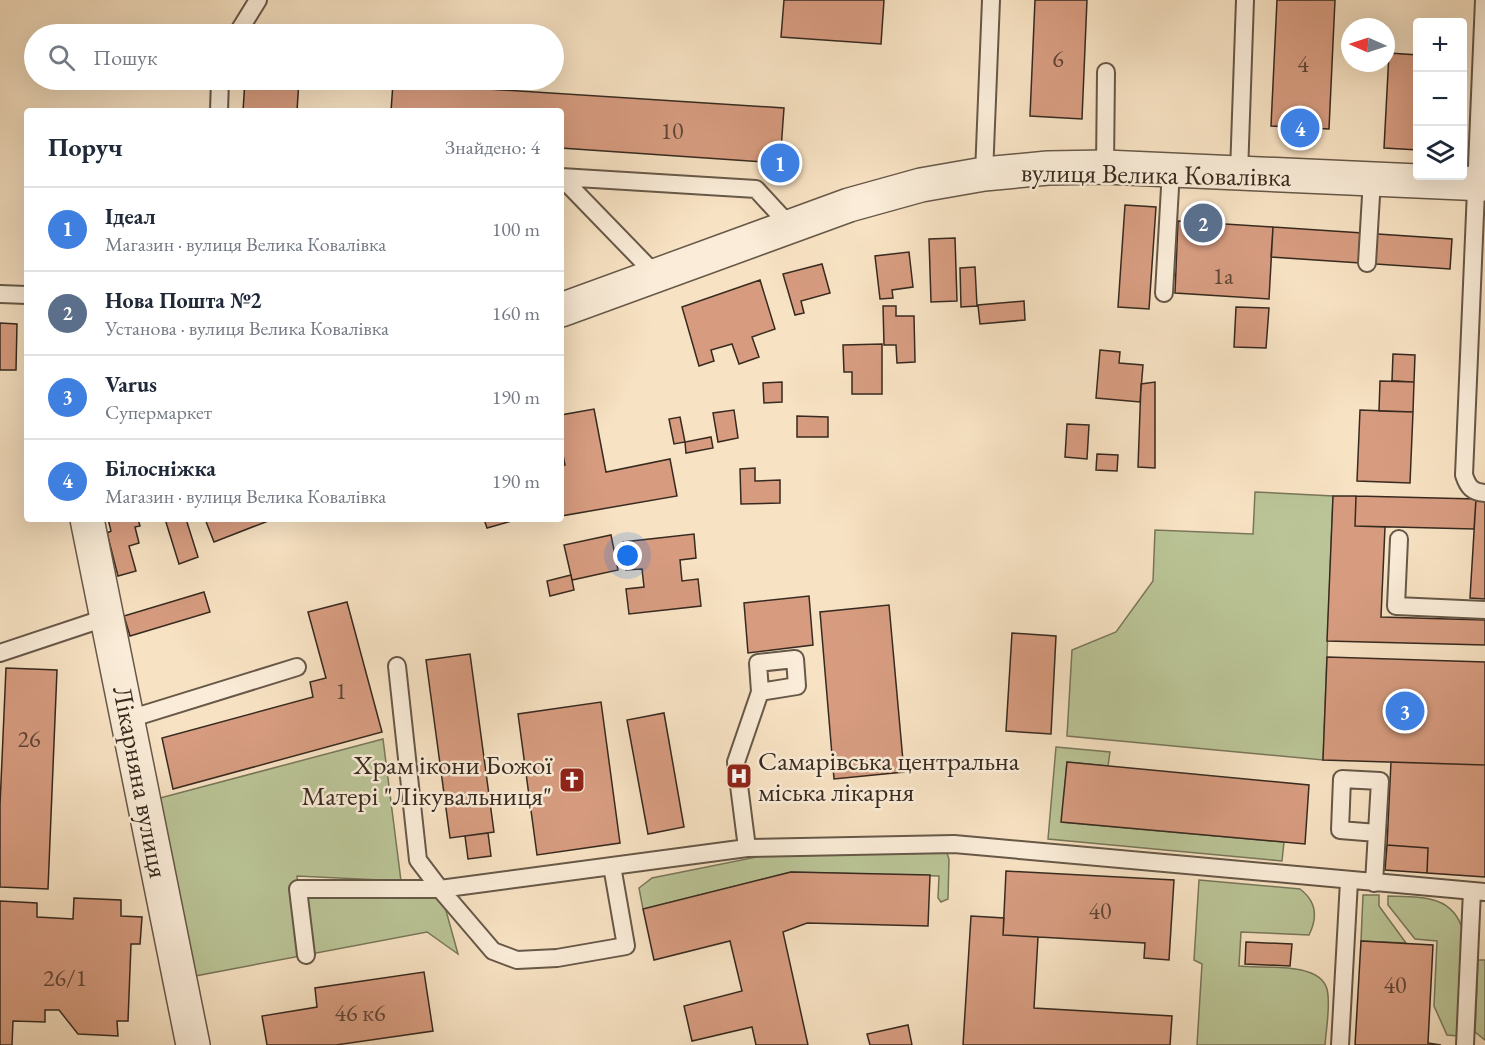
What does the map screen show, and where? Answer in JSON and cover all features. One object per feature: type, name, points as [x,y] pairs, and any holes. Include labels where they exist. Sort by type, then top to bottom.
[{"type":"street","name":"вулиця Велика Ковалівка","points":[[564,309],[849,205],[910,188],[984,174],[1048,168],[1105,167],[1481,184]]},
{"type":"street","name":"Лікарняна вулиця","points":[[88,522],[129,719],[185,1044]]},
{"type":"lane","points":[[243,24],[258,0]]},
{"type":"lane","points":[[984,174],[991,0]]},
{"type":"lane","points":[[1239,173],[1245,0]]},
{"type":"lane","points":[[1484,0],[1481,184],[1464,475],[1468,486],[1485,493]]},
{"type":"lane","points":[[1105,167],[1106,72]]},
{"type":"lane","points":[[219,108],[220,90]]},
{"type":"lane","points":[[1164,293],[1171,170]]},
{"type":"lane","points":[[564,177],[756,189],[790,226]]},
{"type":"lane","points":[[1367,263],[1372,179]]},
{"type":"lane","points":[[564,180],[656,275]]},
{"type":"lane","points":[[0,294],[24,295]]},
{"type":"lane","points":[[1399,539],[1396,606],[1485,610]]},
{"type":"lane","points":[[0,653],[108,617]]},
{"type":"lane","points":[[397,666],[418,860],[493,951],[517,960],[556,958],[626,946],[612,866]]},
{"type":"lane","points":[[129,719],[297,667]]},
{"type":"lane","points":[[747,848],[736,762],[760,692]]},
{"type":"lane","points":[[1374,883],[1377,833]]},
{"type":"lane","points":[[306,955],[298,889],[440,889],[747,848],[954,844],[1479,891],[1465,1045]]},
{"type":"lane","points":[[1340,1045],[1349,881]]},
{"type":"green space","points":[[1255,492],[1333,496],[1323,760],[1067,736],[1072,650],[1116,632],[1153,581],[1155,530],[1253,534]]},
{"type":"green space","points":[[383,739],[401,881],[297,876],[298,889],[440,889],[458,954],[427,932],[195,976],[160,798]]},
{"type":"green space","points":[[1056,747],[1110,752],[1108,766],[1067,762],[1062,822],[1284,842],[1282,861],[1048,839]]},
{"type":"green space","points":[[787,851],[947,853],[949,859],[948,899],[941,902],[938,898],[939,876],[791,872],[643,909],[639,888],[652,878]]},
{"type":"green space","points":[[1199,880],[1300,889],[1309,899],[1314,910],[1314,922],[1309,935],[1241,932],[1239,966],[1302,970],[1322,980],[1327,989],[1329,1002],[1325,1045],[1197,1045],[1202,964],[1194,960]]},
{"type":"green space","points":[[1363,895],[1379,895],[1379,906],[1406,943],[1361,941]]},
{"type":"green space","points":[[1388,896],[1434,900],[1452,910],[1458,919],[1463,931],[1458,1036],[1447,1035],[1434,1006],[1437,941],[1415,939],[1388,905]]},
{"type":"green space","points":[[1478,960],[1485,960],[1485,1040],[1475,1032]]},
{"type":"building","points":[[784,0],[884,0],[881,44],[781,37]]},
{"type":"building","points":[[1035,0],[1087,0],[1082,119],[1030,116]]},
{"type":"building","points":[[1277,0],[1335,0],[1329,129],[1271,126]]},
{"type":"building","points":[[1395,53],[1413,55],[1413,150],[1384,148],[1388,72],[1395,72]]},
{"type":"building","points":[[244,90],[298,90],[297,108],[243,108]]},
{"type":"building","points":[[392,90],[502,90],[784,108],[780,163],[564,148],[564,108],[391,108]]},
{"type":"building","points":[[1125,205],[1156,207],[1149,309],[1118,307]]},
{"type":"building","points":[[1178,221],[1273,227],[1269,299],[1175,293]]},
{"type":"building","points":[[1273,227],[1452,239],[1450,269],[1271,257]]},
{"type":"building","points":[[955,238],[957,301],[931,302],[929,239]]},
{"type":"building","points":[[909,252],[913,287],[892,290],[893,298],[880,299],[875,256]]},
{"type":"building","points":[[822,264],[830,293],[801,301],[804,313],[795,315],[783,274]]},
{"type":"building","points":[[975,267],[977,306],[961,307],[960,268]]},
{"type":"building","points":[[760,280],[775,329],[752,337],[759,357],[739,364],[732,344],[711,350],[714,361],[699,366],[682,307]]},
{"type":"building","points":[[1024,301],[1025,320],[980,324],[978,305]]},
{"type":"building","points":[[883,306],[896,306],[896,316],[914,316],[915,362],[897,363],[896,345],[884,345]]},
{"type":"building","points":[[1236,307],[1269,308],[1266,348],[1234,347]]},
{"type":"building","points":[[0,323],[17,324],[16,370],[0,370]]},
{"type":"building","points":[[882,344],[882,394],[852,394],[852,372],[844,372],[843,345]]},
{"type":"building","points":[[1100,350],[1120,352],[1119,363],[1143,365],[1140,402],[1096,398]]},
{"type":"building","points":[[1393,354],[1415,355],[1414,382],[1392,381]]},
{"type":"building","points":[[1380,381],[1414,382],[1413,412],[1379,411]]},
{"type":"building","points":[[782,382],[782,402],[764,403],[763,383]]},
{"type":"building","points":[[1155,382],[1155,468],[1138,467],[1141,384]]},
{"type":"building","points":[[594,409],[606,472],[670,459],[677,496],[564,515],[564,414]]},
{"type":"building","points":[[734,410],[738,438],[718,442],[713,413]]},
{"type":"building","points":[[1360,410],[1413,412],[1410,483],[1357,481]]},
{"type":"building","points":[[797,416],[828,417],[828,437],[797,437]]},
{"type":"building","points":[[680,417],[685,442],[674,444],[669,419]]},
{"type":"building","points":[[1067,424],[1089,425],[1087,459],[1065,457]]},
{"type":"building","points":[[711,437],[713,448],[686,453],[685,442]]},
{"type":"building","points":[[1097,454],[1118,455],[1117,471],[1096,470]]},
{"type":"building","points":[[755,468],[755,481],[780,480],[780,503],[741,504],[740,469]]},
{"type":"building","points":[[1333,496],[1356,496],[1355,526],[1385,527],[1381,617],[1485,620],[1485,645],[1327,641]]},
{"type":"building","points":[[1356,496],[1476,499],[1474,529],[1355,526]]},
{"type":"building","points":[[1476,499],[1485,499],[1485,599],[1470,598]]},
{"type":"building","points":[[109,522],[139,522],[140,526],[135,527],[139,543],[129,546],[136,571],[118,576],[107,533],[111,531]]},
{"type":"building","points":[[166,522],[187,522],[198,557],[179,564]]},
{"type":"building","points":[[206,522],[265,522],[214,542]]},
{"type":"building","points":[[485,522],[508,522],[487,528]]},
{"type":"building","points":[[694,534],[696,558],[680,560],[682,581],[698,579],[701,606],[629,614],[626,589],[644,587],[642,569],[626,570],[623,542]]},
{"type":"building","points":[[611,535],[618,570],[572,580],[564,545]]},
{"type":"building","points":[[571,575],[574,590],[550,596],[547,581]]},
{"type":"building","points":[[204,592],[210,612],[130,636],[124,616]]},
{"type":"building","points":[[809,596],[813,645],[748,653],[744,603]]},
{"type":"building","points":[[347,602],[382,732],[173,789],[162,738],[313,697],[310,682],[326,678],[308,612]]},
{"type":"building","points":[[889,605],[904,772],[834,779],[820,612]]},
{"type":"building","points":[[1012,633],[1056,636],[1051,734],[1006,731]]},
{"type":"building","points":[[470,654],[494,832],[450,838],[426,660]]},
{"type":"building","points":[[1327,657],[1485,662],[1485,765],[1323,760]]},
{"type":"building","points":[[6,668],[57,670],[48,889],[0,887],[0,805]]},
{"type":"building","points":[[601,702],[620,843],[537,855],[518,714]]},
{"type":"building","points":[[664,713],[684,827],[648,834],[627,720]]},
{"type":"building","points":[[1067,762],[1309,785],[1305,844],[1061,822]]},
{"type":"building","points":[[1391,762],[1485,765],[1485,877],[1427,873],[1428,848],[1387,845]]},
{"type":"building","points":[[488,833],[491,856],[468,859],[465,836]]},
{"type":"building","points":[[1387,845],[1428,848],[1427,873],[1385,870]]},
{"type":"building","points":[[1006,871],[1174,880],[1169,960],[1144,958],[1145,943],[1003,935]]},
{"type":"building","points":[[791,872],[930,875],[928,926],[807,923],[783,932],[808,1045],[756,1045],[752,1027],[692,1041],[684,1006],[742,991],[730,941],[654,960],[643,909]]},
{"type":"building","points":[[74,898],[121,900],[121,916],[142,917],[140,944],[131,944],[128,1021],[117,1021],[118,1036],[78,1034],[59,1010],[45,1010],[45,1022],[13,1021],[12,1045],[0,1045],[0,901],[37,903],[37,917],[73,919]]},
{"type":"building","points":[[971,916],[1004,918],[1003,935],[1038,937],[1034,1008],[1172,1016],[1170,1045],[963,1045]]},
{"type":"building","points":[[1361,941],[1433,945],[1428,1043],[1441,1045],[1355,1045]]},
{"type":"building","points":[[1246,942],[1292,944],[1290,966],[1245,964]]},
{"type":"building","points":[[424,972],[433,1031],[336,1045],[267,1045],[262,1016],[317,1007],[315,988]]},
{"type":"building","points":[[908,1025],[912,1045],[870,1045],[867,1034]]},
{"type":"place","name":"Білосніжка","points":[[1300,128]]},
{"type":"place","name":"Ідеал","points":[[780,163]]},
{"type":"place","name":"Нова Пошта №2","points":[[1203,223]]},
{"type":"place","name":"Varus","points":[[1405,711]]},
{"type":"place","name":"Самарівська центральна міська лікарня","points":[[739,776]]},
{"type":"place","name":"Храм ікони Божої Матері \"Лікувальниця\"","points":[[572,780]]}]
